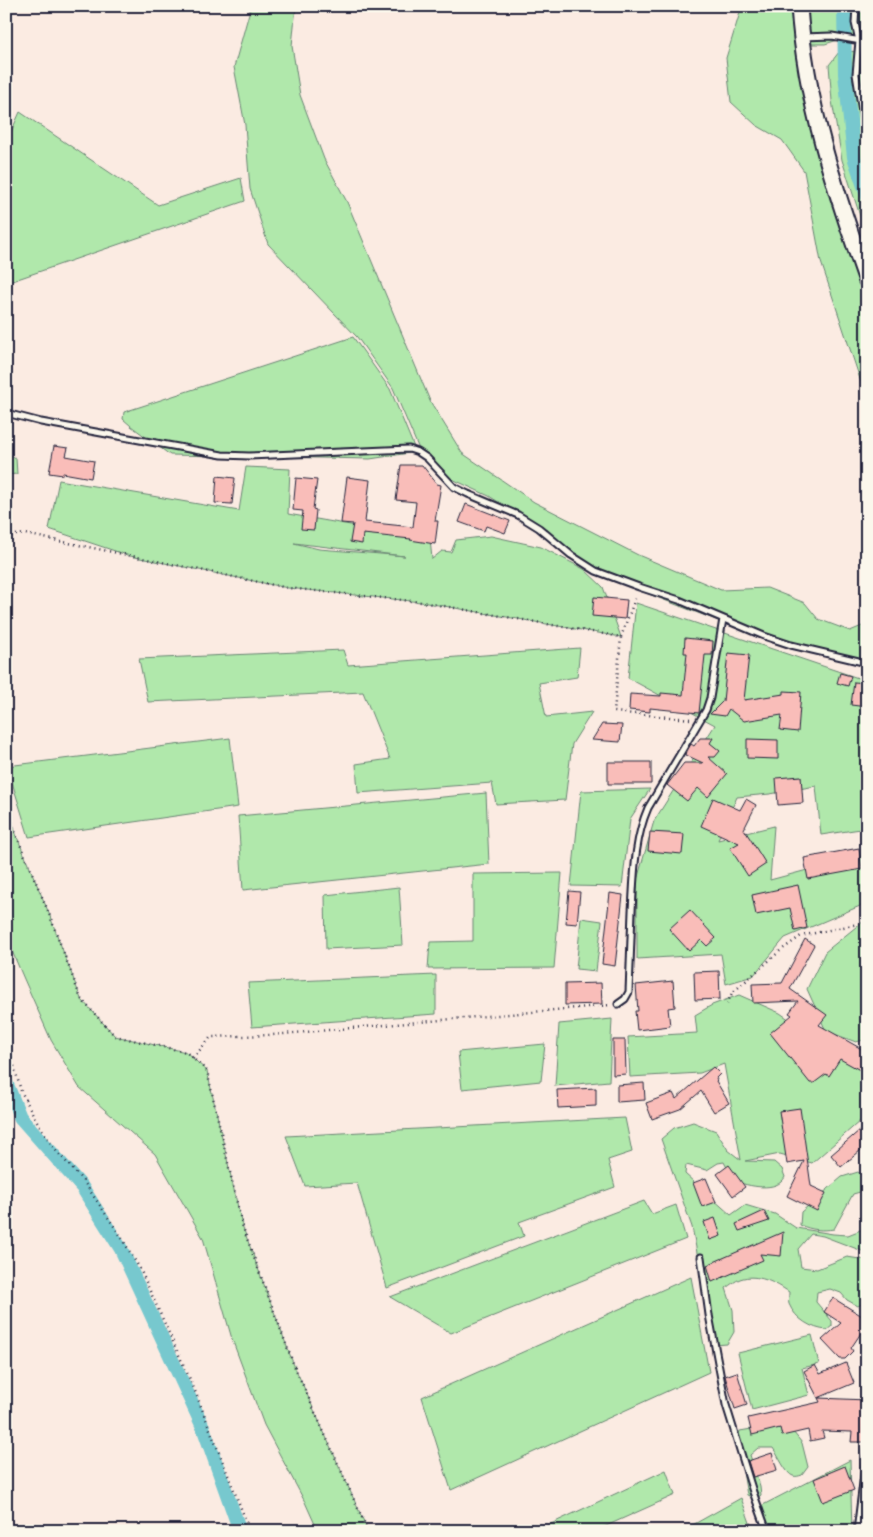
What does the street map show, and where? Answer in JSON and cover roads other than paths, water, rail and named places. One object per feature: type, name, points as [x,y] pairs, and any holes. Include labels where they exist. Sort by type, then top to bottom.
[{"type":"street","points":[[799,6],[801,37],[827,158],[867,281]]},
{"type":"lane","points":[[856,6],[856,74],[867,143]]},
{"type":"lane","points":[[801,37],[832,36],[867,42]]},
{"type":"lane","points":[[6,413],[41,422],[222,455],[249,456],[409,449],[427,458],[454,486],[525,519],[539,528],[571,555],[596,571],[679,600],[764,636],[791,645],[867,663]]},
{"type":"lane","points":[[618,1004],[625,999],[629,992],[634,876],[639,834],[648,808],[700,720],[710,698],[723,619]]},
{"type":"lane","points":[[701,1257],[709,1315],[726,1406],[767,1531]]},
{"type":"lane","points":[[857,1531],[867,1450]]},
{"type":"waterway","points":[[844,6],[845,74],[854,157],[867,195]]},
{"type":"waterway","points":[[6,1082],[20,1117],[82,1187],[121,1249],[203,1427],[240,1531]]}]
